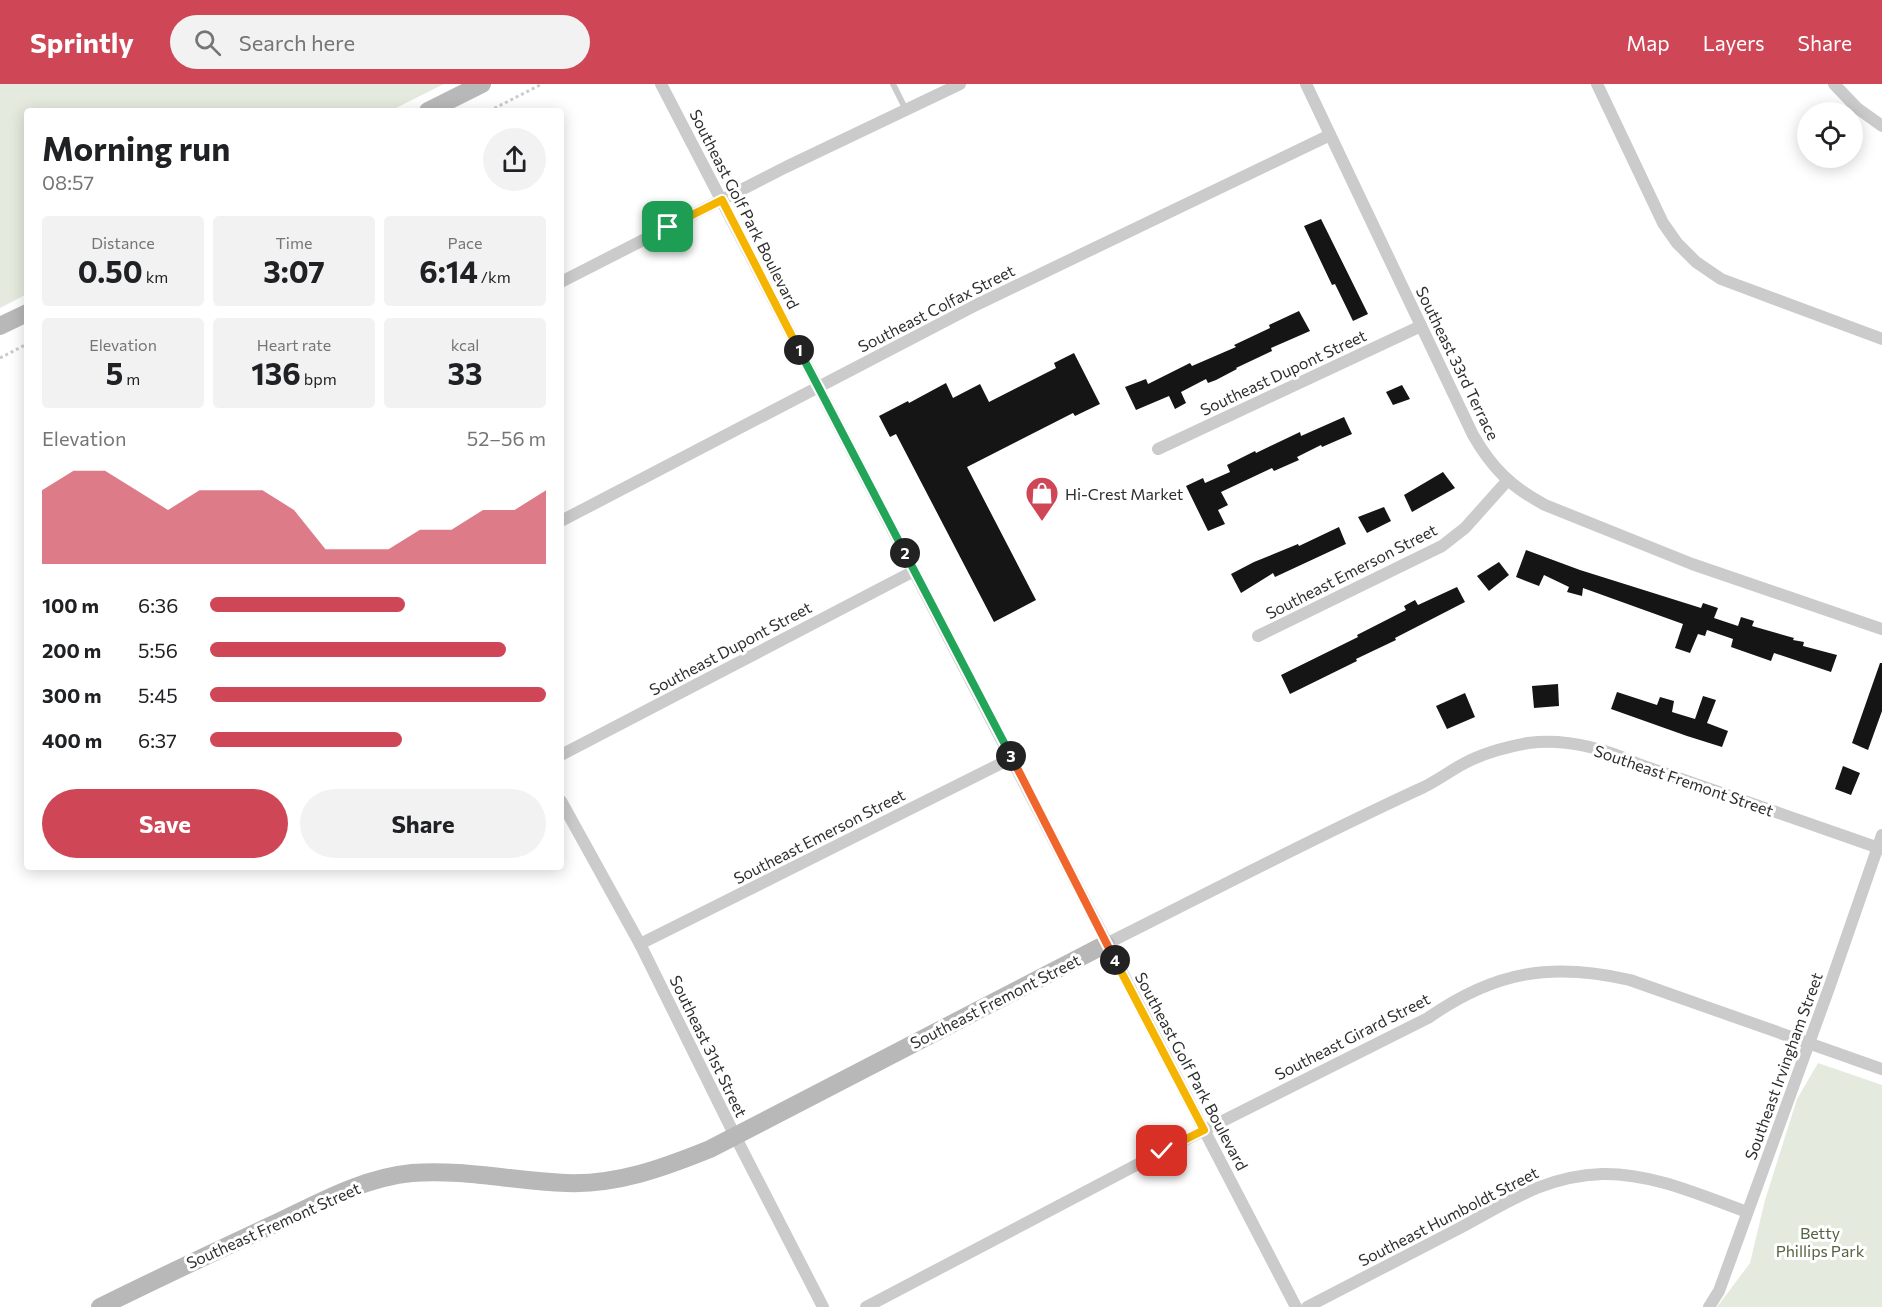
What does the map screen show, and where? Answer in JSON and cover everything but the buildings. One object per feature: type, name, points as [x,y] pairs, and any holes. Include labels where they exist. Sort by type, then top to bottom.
[{"type":"street","points":[[434,108],[482,84]]},
{"type":"street","name":"Southeast Golf Park Boulevard","points":[[661,84],[1296,1307]]},
{"type":"street","points":[[564,280],[786,167],[960,84]]},
{"type":"street","name":"Southeast 33rd Terrace","points":[[1306,84],[1473,435],[1491,463],[1507,481],[1545,505],[1692,564],[1882,629]]},
{"type":"street","points":[[1598,84],[1663,223],[1677,243],[1696,262],[1735,285],[1882,339]]},
{"type":"street","points":[[1834,84],[1857,108],[1882,126]]},
{"type":"street","name":"Southeast Colfax Street","points":[[564,518],[976,305],[1330,135]]},
{"type":"street","points":[[0,326],[24,314]]},
{"type":"street","name":"Southeast Dupont Street","points":[[1158,449],[1421,326]]},
{"type":"street","name":"Southeast Emerson Street","points":[[1258,636],[1442,546],[1465,528],[1507,481]]},
{"type":"street","name":"Southeast Dupont Street","points":[[564,753],[914,571]]},
{"type":"street","name":"Southeast Fremont Street","points":[[100,1307],[357,1185],[411,1173],[464,1173],[566,1183],[600,1182],[633,1176],[710,1149],[1106,944],[1382,806],[1439,780],[1464,764],[1500,749],[1529,743],[1557,742],[1586,745],[1880,849]]},
{"type":"street","name":"Southeast Emerson Street","points":[[640,944],[1012,758]]},
{"type":"street","name":"Southeast 31st Street","points":[[564,806],[640,944],[823,1307]]},
{"type":"street","name":"Southeast Irvingham Street","points":[[1710,1307],[1719,1291],[1880,849],[1882,835]]},
{"type":"street","name":"Southeast Girard Street","points":[[866,1307],[1204,1130],[1428,1018],[1447,1004],[1500,980],[1545,972],[1588,972],[1630,980],[1882,1069]]},
{"type":"street","name":"Southeast Humboldt Street","points":[[1307,1307],[1527,1191],[1550,1182],[1573,1177],[1602,1174],[1632,1176],[1651,1180],[1747,1212]]},
{"type":"lane","points":[[893,84],[906,110]]},
{"type":"path","points":[[495,108],[542,84]]},
{"type":"path","points":[[0,358],[24,346]]},
{"type":"green space","points":[[0,84],[444,84],[396,108],[24,108],[24,296],[0,308]]},
{"type":"green space","name":"Betty Phillips Park","points":[[1818,1063],[1882,1085],[1882,1307],[1717,1307],[1750,1263],[1765,1200],[1797,1099]]},
{"type":"place","name":"Hi-Crest Market","points":[[1042,522]]},
{"type":"route","points":[[668,227],[722,200],[1204,1130],[1162,1151]]}]
